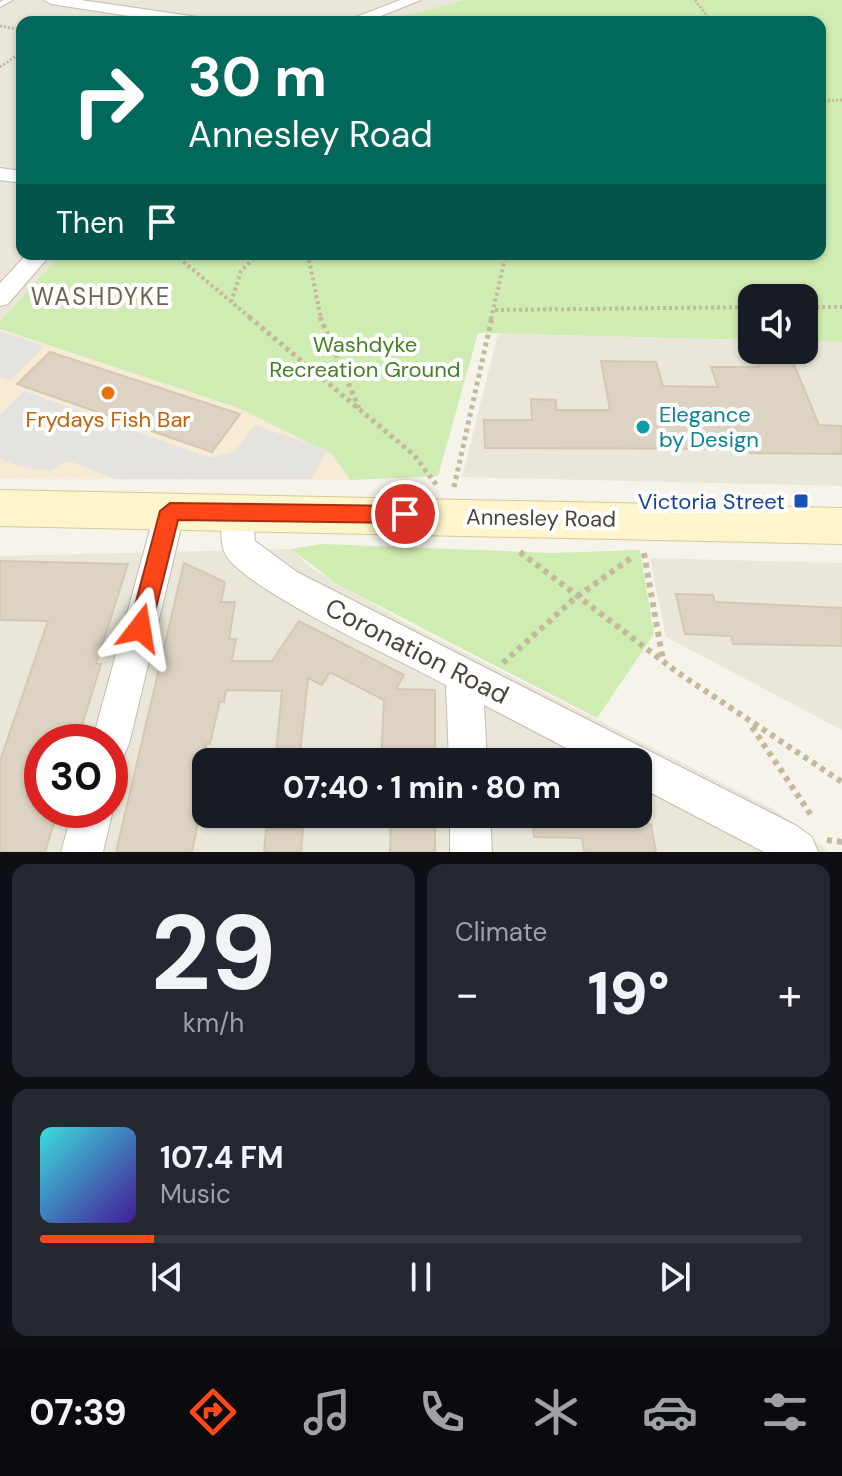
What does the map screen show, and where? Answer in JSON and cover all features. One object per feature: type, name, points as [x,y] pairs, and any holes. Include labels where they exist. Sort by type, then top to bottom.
[{"type":"street","points":[[51,0],[157,16]]},
{"type":"street","points":[[368,16],[414,0]]},
{"type":"street","points":[[150,15],[171,3]]},
{"type":"street","points":[[0,298],[35,260]]},
{"type":"street","name":"Annesley Road","points":[[0,508],[842,526]]},
{"type":"street","points":[[115,724],[170,511]]},
{"type":"street","name":"Coronation Road","points":[[238,512],[239,548],[258,565],[605,748]]},
{"type":"street","points":[[469,748],[476,681]]},
{"type":"street","points":[[652,772],[783,840],[797,852]]},
{"type":"street","points":[[82,852],[88,828]]},
{"type":"street","points":[[470,828],[471,852]]},
{"type":"lane","points":[[0,5],[9,0]]},
{"type":"path","points":[[695,0],[707,16]]},
{"type":"path","points":[[0,67],[16,56]]},
{"type":"path","points":[[0,57],[12,59]]},
{"type":"path","points":[[181,260],[414,455],[440,489],[454,516]]},
{"type":"path","points":[[231,302],[241,271],[252,260]]},
{"type":"path","points":[[309,260],[316,308],[360,410]]},
{"type":"path","points":[[454,516],[454,489],[505,260]]},
{"type":"path","points":[[495,310],[600,306],[738,307]]},
{"type":"path","points":[[818,307],[842,307]]},
{"type":"path","points":[[507,542],[575,598],[749,722],[842,782]]},
{"type":"path","points":[[476,681],[499,667],[575,598],[627,558],[644,553],[663,661]]},
{"type":"path","points":[[749,722],[828,841],[842,842]]},
{"type":"shaded area","points":[[0,0],[468,2],[406,16],[16,16],[16,260],[56,260],[0,321]]},
{"type":"shaded area","points":[[0,329],[241,409],[333,455],[350,480],[0,479]]},
{"type":"shaded area","points":[[0,331],[45,346],[10,381],[0,377]]},
{"type":"shaded area","points":[[498,334],[738,340],[738,364],[818,364],[818,341],[842,342],[842,486],[462,477]]},
{"type":"shaded area","points":[[24,391],[210,458],[235,451],[254,425],[328,450],[311,479],[115,479],[72,462],[62,463],[50,471],[19,466],[0,459],[0,415]]},
{"type":"shaded area","points":[[291,549],[313,569],[406,623],[775,810],[829,852],[0,852],[0,556]]},
{"type":"shaded area","points":[[650,558],[842,563],[842,730],[666,637]]},
{"type":"green space","name":"Washdyke Recreation Ground","points":[[466,0],[842,0],[842,342],[818,341],[818,284],[738,284],[738,340],[478,333],[438,476],[350,480],[333,455],[241,409],[0,329],[0,321],[56,260],[826,260],[826,16],[403,16]]},
{"type":"green space","points":[[322,544],[552,553],[640,550],[654,634],[597,718],[337,584],[291,549]]},
{"type":"building","points":[[50,352],[240,414],[212,452],[17,384]]},
{"type":"building","points":[[601,361],[656,362],[663,386],[718,387],[711,367],[759,367],[758,364],[794,364],[819,425],[842,426],[842,454],[750,453],[749,449],[485,448],[484,420],[532,420],[531,399],[556,400],[556,410],[610,410]]},
{"type":"building","points":[[0,561],[128,564],[96,664],[101,664],[83,724],[24,724],[24,828],[52,828],[45,852],[0,852],[0,761],[48,621],[0,620]]},
{"type":"building","points":[[184,563],[225,582],[221,602],[235,602],[229,639],[236,639],[232,661],[272,661],[299,621],[404,675],[396,689],[435,690],[435,748],[382,748],[384,700],[330,672],[322,685],[308,678],[300,748],[276,748],[282,691],[226,690],[224,702],[220,701],[210,744],[206,744],[206,748],[192,748],[192,828],[197,828],[192,852],[116,852],[122,828],[128,828],[128,801]]},
{"type":"building","points":[[676,594],[713,595],[715,602],[842,608],[842,646],[733,644],[731,636],[685,634]]},
{"type":"building","points":[[391,828],[435,828],[435,852],[390,852]]},
{"type":"building","points":[[533,828],[652,828],[656,852],[584,852],[582,838],[534,837]]},
{"type":"building","points":[[266,829],[303,829],[301,852],[264,852]]},
{"type":"place","name":"Frydays Fish Bar","points":[[108,393]]},
{"type":"place","name":"Elegance by Design","points":[[643,427]]},
{"type":"place","name":"Victoria Street","points":[[801,501]]},
{"type":"district","name":"WASHDYKE","points":[[101,296]]},
{"type":"route","points":[[140,628],[170,511],[405,514]]}]
